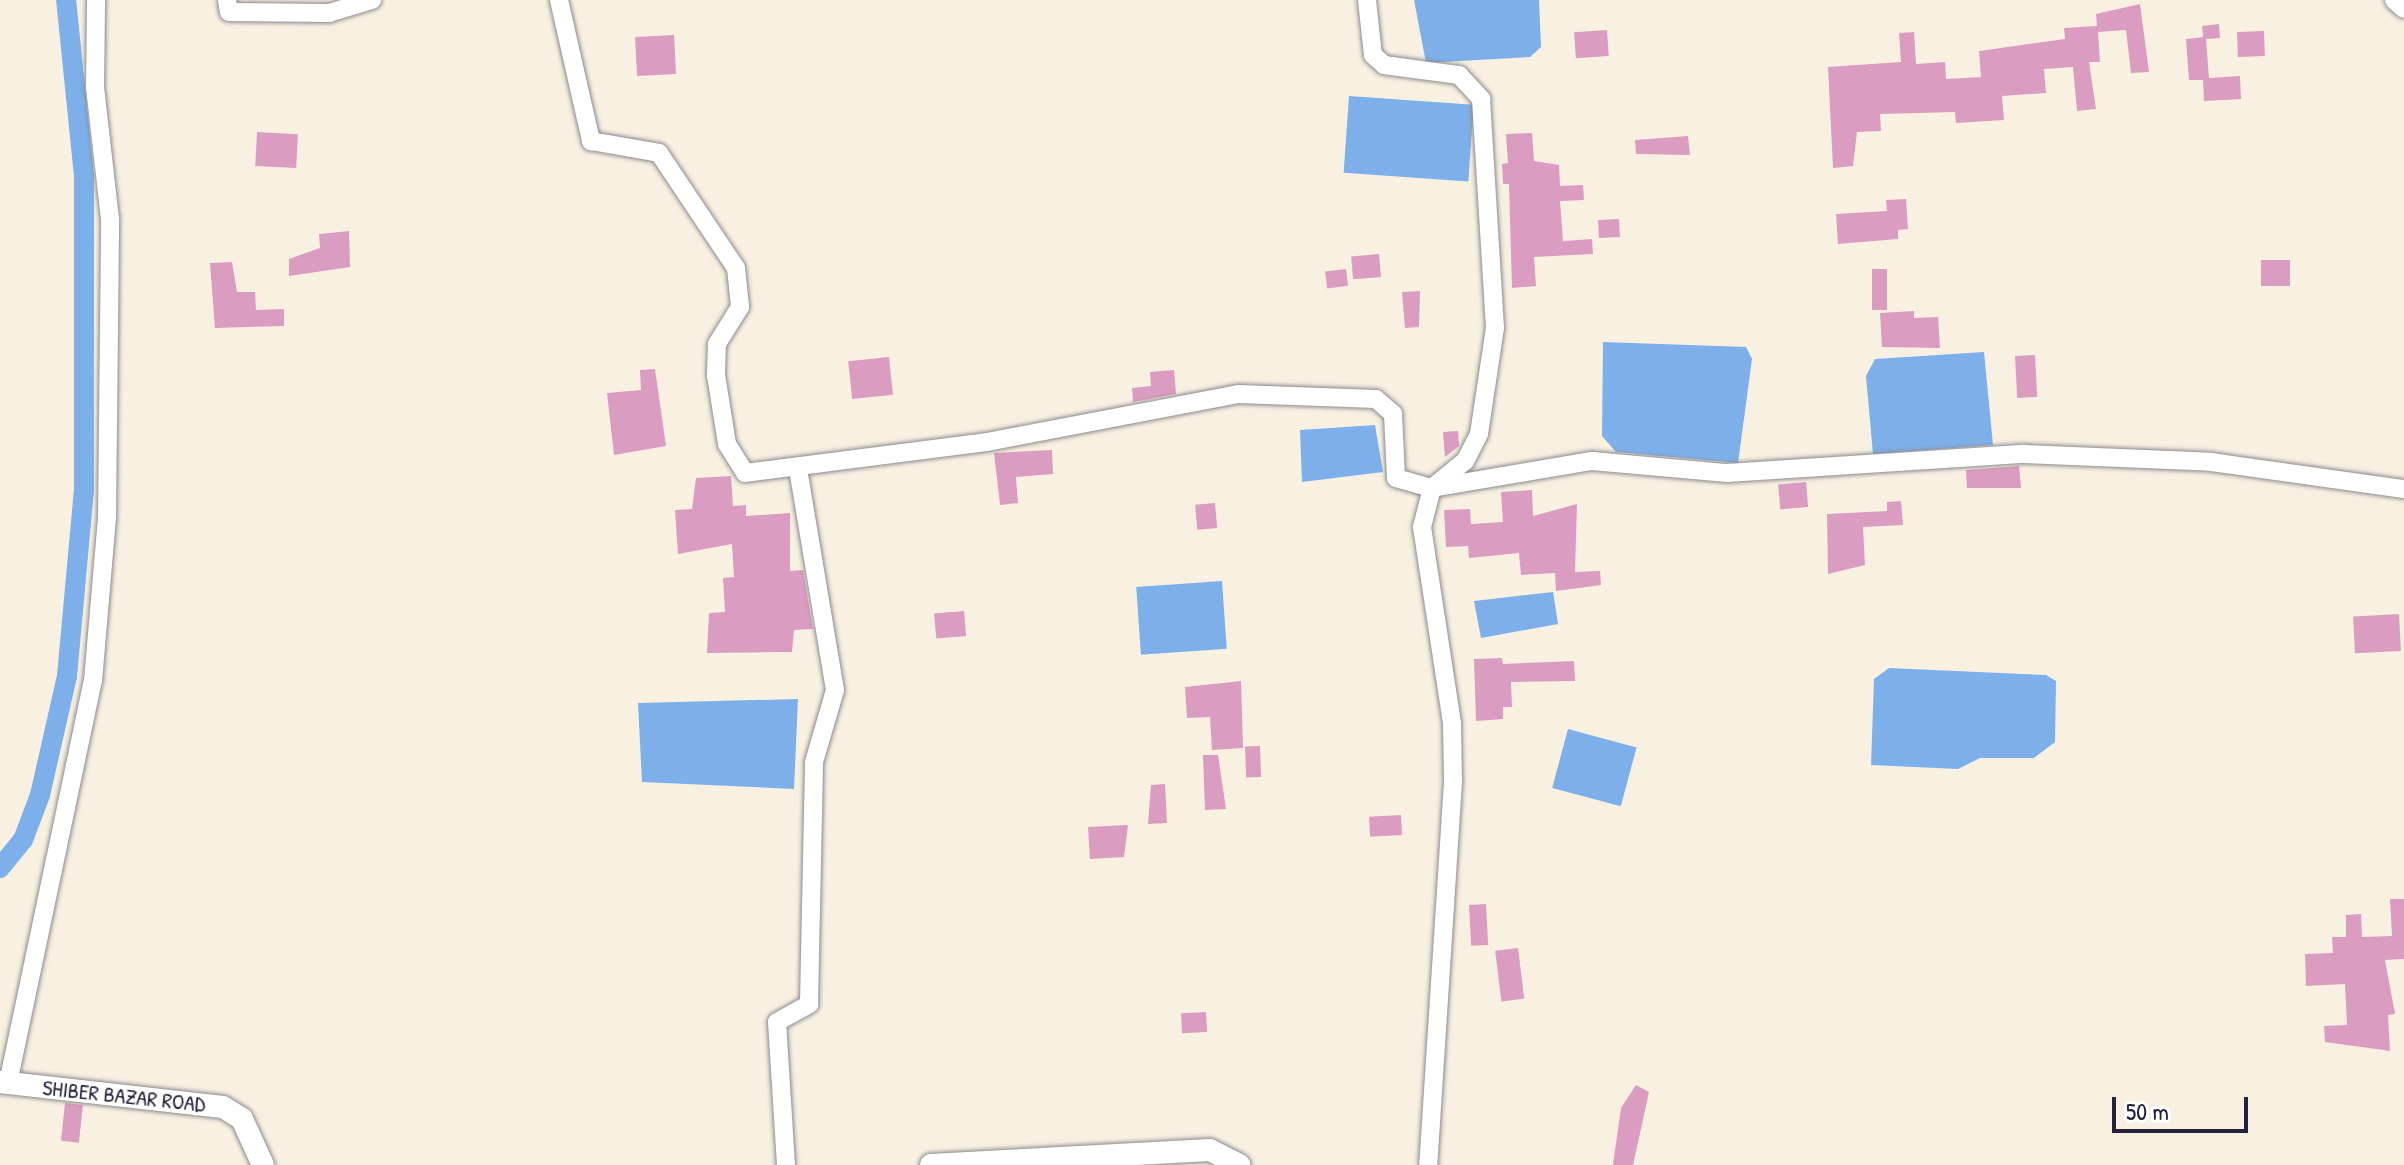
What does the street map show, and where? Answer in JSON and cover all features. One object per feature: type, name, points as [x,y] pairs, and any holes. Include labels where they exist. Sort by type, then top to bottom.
[{"type":"street","points":[[4,1082],[93,681],[107,519],[110,219],[95,88],[96,0]]},
{"type":"street","points":[[227,0],[229,12],[329,13],[372,0]]},
{"type":"street","points":[[559,0],[591,141],[659,153],[736,268],[740,307],[717,344],[716,375],[735,462],[745,473],[798,469],[1238,394],[1366,397],[1393,414],[1396,478],[1432,488],[1592,461],[1727,473],[2024,454],[2211,462],[2404,489]]},
{"type":"street","points":[[1367,0],[1373,55],[1384,65],[1459,75],[1481,99],[1495,328],[1489,394],[1465,461],[1432,488],[1422,527],[1450,709],[1453,782],[1428,1165]]},
{"type":"street","points":[[2394,0],[2404,9]]},
{"type":"street","points":[[786,1165],[777,1022],[809,1004],[814,762],[835,690],[798,469]]},
{"type":"street","name":"SHIBER BAZAR ROAD","points":[[4,1082],[223,1107],[242,1119],[263,1165]]},
{"type":"street","points":[[931,1165],[1210,1150],[1239,1165]]},
{"type":"water","points":[[1414,0],[1539,0],[1541,47],[1530,57],[1426,63]]},
{"type":"water","points":[[1349,96],[1474,105],[1468,182],[1344,173]]},
{"type":"water","points":[[1603,342],[1746,347],[1752,359],[1738,463],[1616,452],[1602,436]]},
{"type":"water","points":[[1984,352],[1993,445],[1873,454],[1866,376],[1875,359]]},
{"type":"water","points":[[1375,425],[1383,472],[1302,482],[1300,430]]},
{"type":"water","points":[[1222,581],[1227,649],[1141,655],[1136,587]]},
{"type":"water","points":[[1553,592],[1558,624],[1481,638],[1474,601]]},
{"type":"water","points":[[1889,668],[2046,675],[2056,681],[2055,742],[2034,758],[1980,758],[1958,769],[1871,765],[1874,679]]},
{"type":"water","points":[[798,699],[794,789],[642,782],[638,703]]},
{"type":"water","points":[[1568,729],[1637,747],[1621,806],[1552,788]]},
{"type":"building","points":[[2140,4],[2149,72],[2131,73],[2126,30],[2098,32],[2100,62],[2089,62],[2096,109],[2077,111],[2073,67],[2044,69],[2046,93],[2002,96],[2004,120],[1956,123],[1955,112],[1880,114],[1881,131],[1857,132],[1853,166],[1833,168],[1828,67],[1901,62],[1899,33],[1914,32],[1916,64],[1945,62],[1946,79],[1981,77],[1979,51],[2065,39],[2064,28],[2097,26],[2096,14]]},
{"type":"building","points":[[2219,24],[2220,38],[2206,39],[2209,78],[2240,76],[2241,99],[2204,101],[2203,80],[2189,80],[2186,39],[2203,37],[2202,26]]},
{"type":"building","points":[[1607,30],[1609,56],[1576,58],[1574,32]]},
{"type":"building","points":[[2264,31],[2265,56],[2238,57],[2237,32]]},
{"type":"building","points":[[674,35],[676,74],[637,76],[635,37]]},
{"type":"building","points":[[257,132],[298,134],[296,168],[255,166]]},
{"type":"building","points":[[1532,133],[1534,161],[1559,165],[1560,186],[1583,185],[1584,200],[1560,201],[1563,241],[1592,239],[1593,254],[1534,257],[1536,286],[1512,288],[1509,184],[1503,184],[1502,164],[1508,163],[1506,134]]},
{"type":"building","points":[[1688,136],[1690,155],[1636,154],[1635,140]]},
{"type":"building","points":[[1906,199],[1908,229],[1898,230],[1898,239],[1838,244],[1836,214],[1887,211],[1886,200]]},
{"type":"building","points":[[1619,219],[1620,237],[1599,238],[1598,220]]},
{"type":"building","points":[[349,231],[350,267],[289,276],[289,259],[320,248],[319,234]]},
{"type":"building","points":[[1379,254],[1381,277],[1353,279],[1351,256]]},
{"type":"building","points":[[2261,260],[2290,260],[2290,286],[2261,286]]},
{"type":"building","points":[[232,262],[237,292],[255,292],[256,310],[284,309],[284,326],[215,328],[210,263]]},
{"type":"building","points":[[1346,269],[1348,286],[1327,288],[1325,272]]},
{"type":"building","points":[[1872,269],[1887,269],[1887,310],[1872,310]]},
{"type":"building","points":[[1420,291],[1419,327],[1405,328],[1402,292]]},
{"type":"building","points":[[1914,311],[1914,318],[1938,317],[1940,348],[1882,347],[1880,313]]},
{"type":"building","points":[[2035,355],[2037,397],[2017,398],[2015,356]]},
{"type":"building","points":[[889,357],[893,395],[852,399],[848,361]]},
{"type":"building","points":[[655,369],[666,446],[614,455],[607,393],[641,390],[640,370]]},
{"type":"building","points":[[1174,370],[1176,394],[1133,402],[1132,388],[1151,386],[1150,372]]},
{"type":"building","points":[[1458,431],[1459,446],[1445,457],[1443,432]]},
{"type":"building","points":[[1052,450],[1053,474],[1016,477],[1018,503],[1000,505],[994,453]]},
{"type":"building","points":[[2019,466],[2021,488],[1967,488],[1966,470]]},
{"type":"building","points":[[731,476],[733,506],[746,505],[746,516],[790,513],[790,571],[803,570],[813,629],[794,630],[792,652],[707,653],[709,613],[725,612],[723,578],[734,577],[732,544],[678,554],[675,510],[692,509],[696,478]]},
{"type":"building","points":[[1806,482],[1808,507],[1780,509],[1778,484]]},
{"type":"building","points":[[1532,490],[1533,516],[1577,504],[1575,572],[1600,571],[1601,585],[1556,591],[1555,573],[1521,575],[1519,553],[1469,558],[1468,546],[1446,547],[1444,510],[1470,509],[1471,524],[1503,522],[1501,492]]},
{"type":"building","points":[[1901,501],[1903,525],[1863,527],[1865,565],[1828,574],[1827,514],[1887,511],[1887,502]]},
{"type":"building","points":[[1215,503],[1217,528],[1197,530],[1195,505]]},
{"type":"building","points":[[964,611],[966,636],[936,639],[934,614]]},
{"type":"building","points":[[2399,614],[2401,651],[2355,653],[2353,616]]},
{"type":"building","points":[[1502,658],[1503,664],[1574,661],[1575,681],[1511,682],[1512,707],[1503,707],[1503,719],[1476,721],[1474,659]]},
{"type":"building","points":[[1241,681],[1243,748],[1212,750],[1210,717],[1187,718],[1185,687]]},
{"type":"building","points":[[1260,746],[1261,777],[1246,778],[1245,747]]},
{"type":"building","points":[[1203,755],[1218,755],[1226,809],[1205,810]]},
{"type":"building","points":[[1165,784],[1167,823],[1148,824],[1151,785]]},
{"type":"building","points":[[1401,815],[1402,835],[1370,837],[1369,817]]},
{"type":"building","points":[[1128,825],[1124,857],[1090,859],[1088,827]]},
{"type":"building","points":[[2390,899],[2404,899],[2404,959],[2385,960],[2395,1014],[2388,1015],[2390,1051],[2325,1042],[2324,1026],[2347,1025],[2345,984],[2306,986],[2305,954],[2333,953],[2332,937],[2346,937],[2346,915],[2361,914],[2362,937],[2392,936]]},
{"type":"building","points":[[1486,904],[1488,945],[1471,946],[1469,905]]},
{"type":"building","points":[[1518,948],[1524,999],[1501,1001],[1495,951]]},
{"type":"building","points":[[1206,1012],[1207,1032],[1182,1033],[1181,1013]]},
{"type":"building","points":[[1636,1085],[1649,1092],[1633,1165],[1613,1165],[1621,1108]]},
{"type":"building","points":[[65,1103],[83,1105],[79,1143],[61,1141]]},
{"type":"waterway","points":[[0,868],[23,840],[40,795],[67,676],[84,490],[84,176],[66,0]]}]
